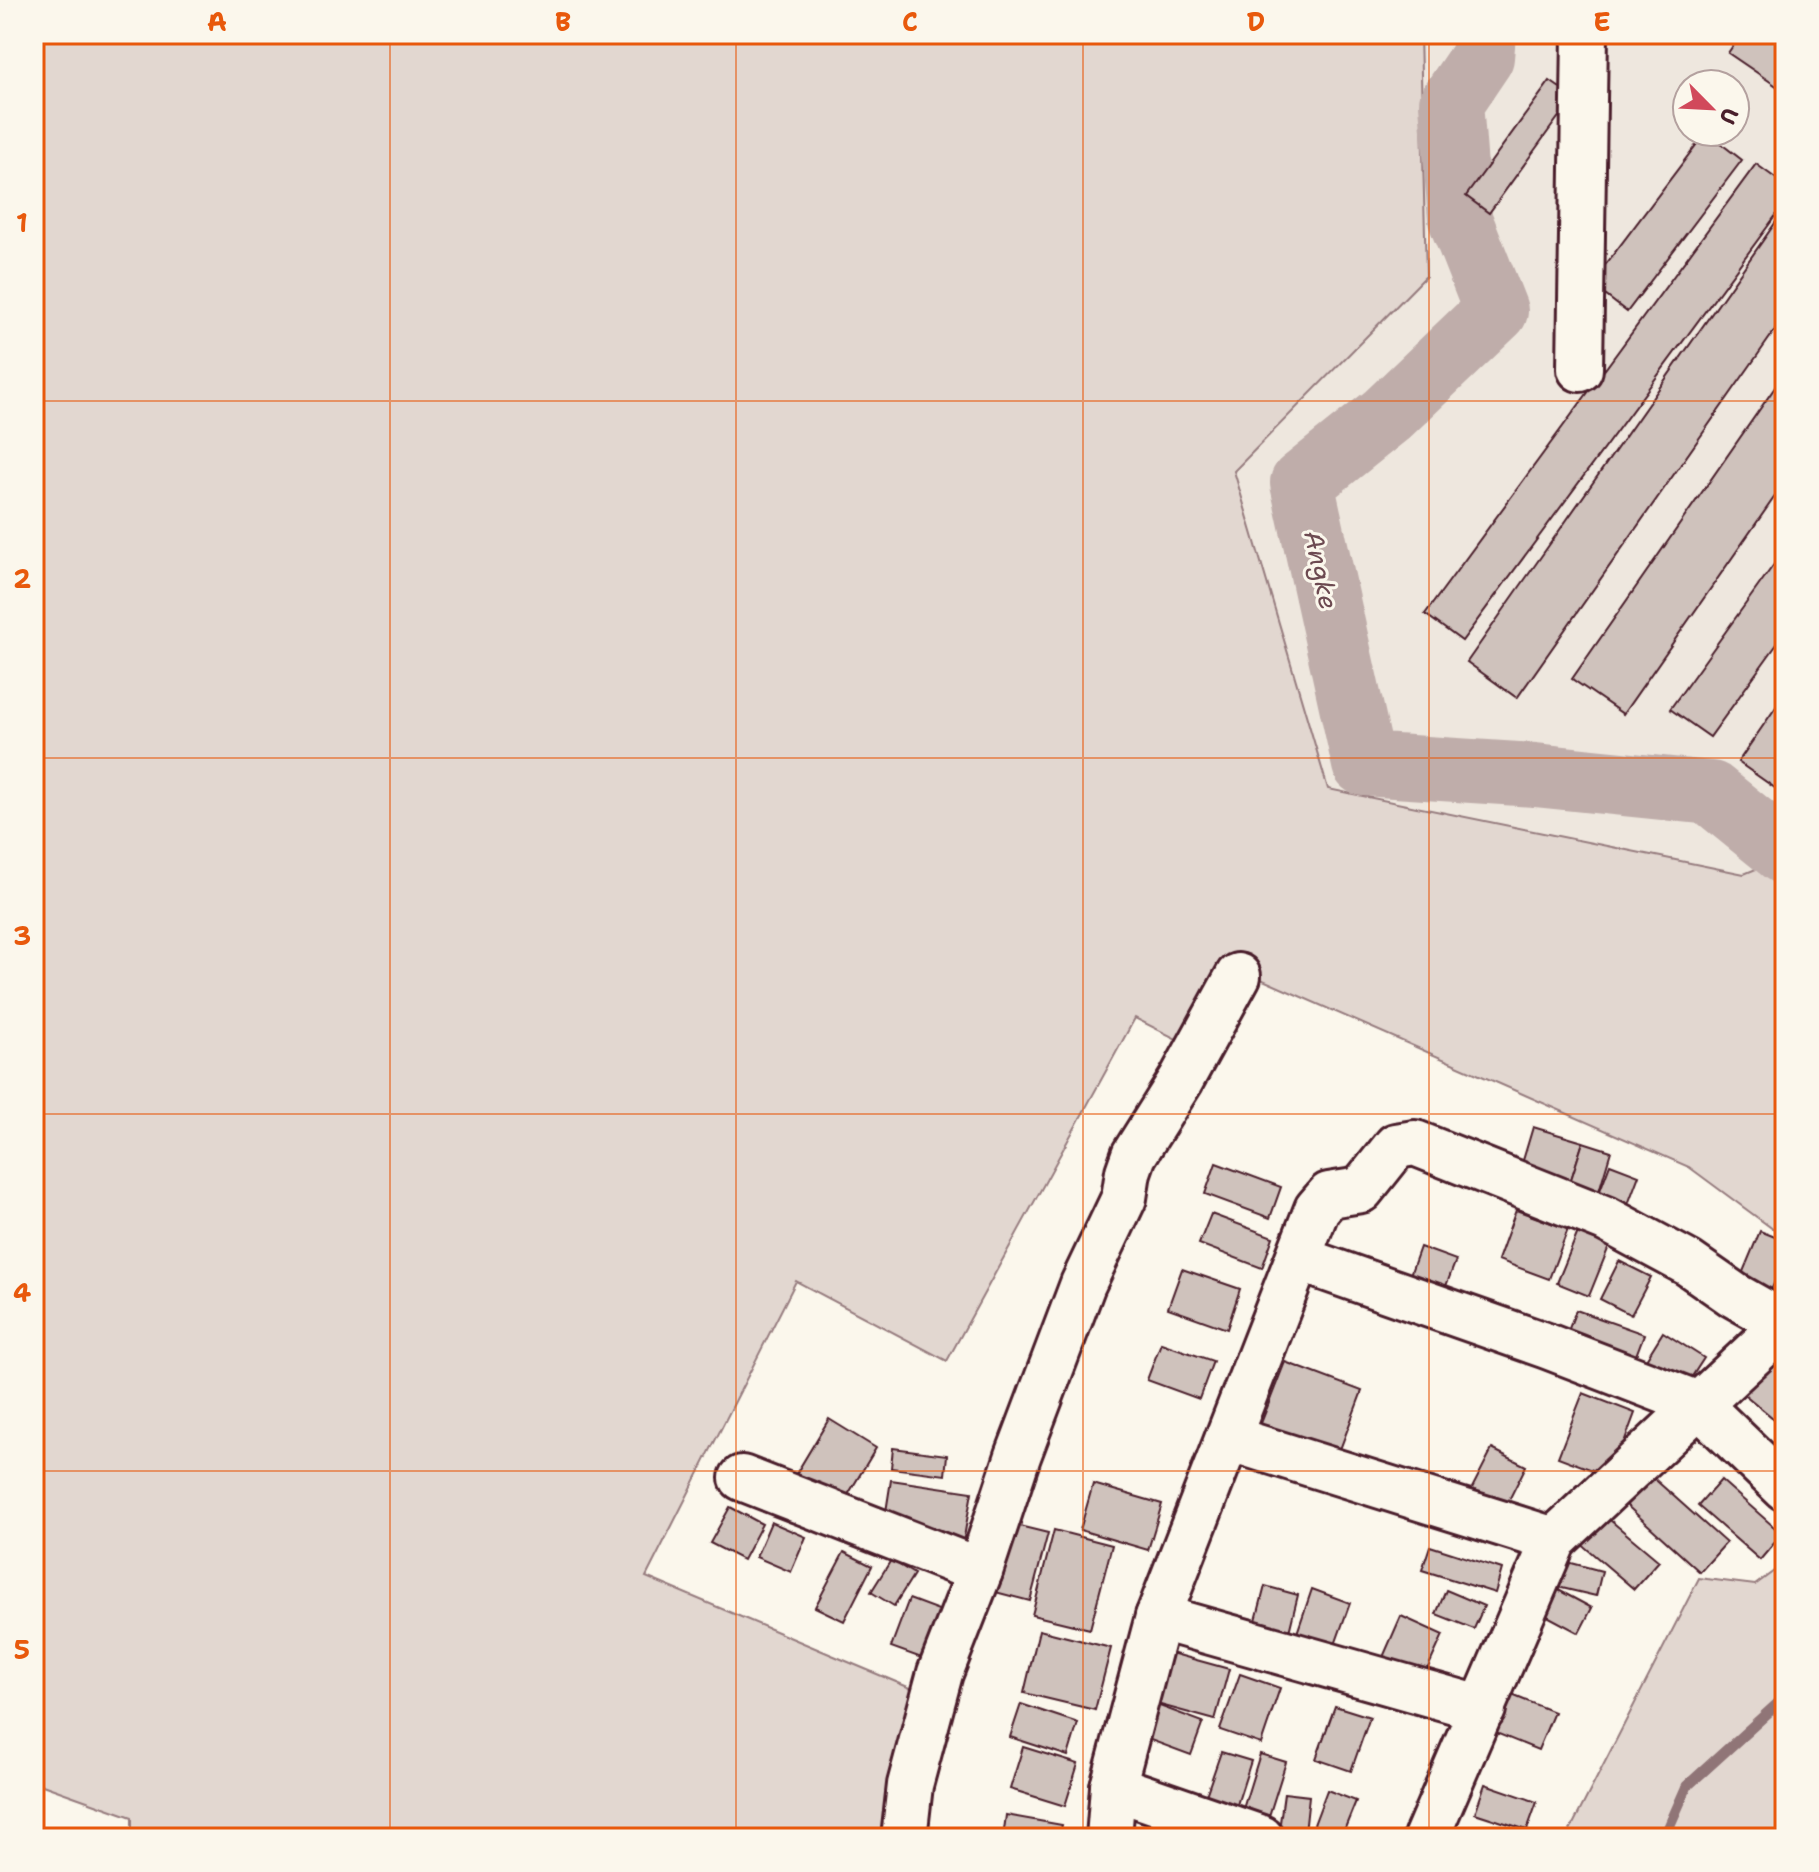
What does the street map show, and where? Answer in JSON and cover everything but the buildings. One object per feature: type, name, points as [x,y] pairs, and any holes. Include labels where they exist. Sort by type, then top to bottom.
[{"type":"street","points":[[1580,369],[1585,34]]},
{"type":"street","points":[[904,1838],[910,1785],[940,1673],[1083,1284],[1124,1198],[1134,1155],[1181,1080],[1238,976]]},
{"type":"street","points":[[1109,1838],[1113,1787],[1158,1617],[1317,1209],[1329,1195],[1361,1190],[1396,1146],[1415,1143],[1606,1219],[1688,1263],[1734,1295],[1785,1324],[1554,1540],[1426,1838]]},
{"type":"street","points":[[1299,1259],[1547,1346],[1698,1404],[1785,1488]]},
{"type":"street","points":[[1228,1438],[1554,1540]]},
{"type":"street","points":[[742,1478],[980,1571]]},
{"type":"street","points":[[1158,1617],[1483,1709]]},
{"type":"street","points":[[1113,1787],[1261,1838]]},
{"type":"shaded area","points":[[34,34],[1420,34],[1426,276],[1234,471],[1328,789],[1744,874],[1785,857],[1785,1238],[1689,1167],[1238,969],[1202,1052],[1135,1018],[947,1361],[796,1281],[646,1577],[915,1690],[901,1838],[132,1838],[132,1817],[34,1782]]},
{"type":"shaded area","points":[[1420,34],[1785,34],[1785,857],[1744,874],[1328,790],[1234,471],[1425,276]]},
{"type":"shaded area","points":[[1785,1563],[1785,1838],[1566,1838],[1699,1578],[1755,1585]]},
{"type":"waterway","name":"Angke","points":[[1484,34],[1482,57],[1451,103],[1460,219],[1496,311],[1387,415],[1302,483],[1364,764],[1535,775],[1711,793],[1785,853]]},
{"type":"waterway","points":[[1664,1838],[1687,1786],[1785,1697]]}]
